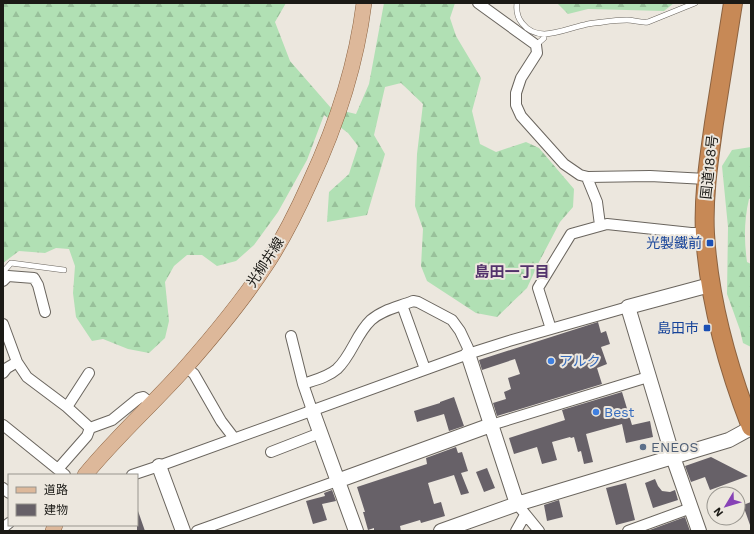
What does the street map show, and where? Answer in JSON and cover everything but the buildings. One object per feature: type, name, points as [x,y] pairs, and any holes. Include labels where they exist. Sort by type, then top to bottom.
[{"type":"highway","name":"国道188号","points":[[730,3],[706,179],[705,233],[710,285],[719,331],[739,396],[751,427]]},
{"type":"highway","name":"国道188号","points":[[719,331],[751,400]]},
{"type":"main road","name":"光柳井線","points":[[87,474],[100,457],[186,367],[229,316],[268,262],[296,212],[323,153],[345,93],[360,30],[364,3]]},
{"type":"street","points":[[478,3],[536,45],[537,53],[521,78],[516,93],[516,105],[520,116],[564,164],[580,175],[588,177],[650,176],[706,179]]},
{"type":"street","points":[[588,177],[596,202],[600,225]]},
{"type":"street","points":[[550,329],[538,288],[572,234],[607,224],[705,233]]},
{"type":"street","points":[[3,281],[8,276],[34,278],[38,285],[45,312]]},
{"type":"street","points":[[135,474],[468,354],[550,329],[710,285]]},
{"type":"street","points":[[304,384],[324,377],[337,369],[345,360],[360,334],[370,321],[380,313],[402,305],[418,302],[452,320],[460,331],[468,348],[468,354],[521,509],[539,531]]},
{"type":"street","points":[[402,305],[424,369]]},
{"type":"street","points":[[628,307],[648,378],[673,457],[699,531]]},
{"type":"street","points":[[3,324],[17,362],[27,377],[67,406],[90,428]]},
{"type":"street","points":[[291,336],[312,410],[356,531]]},
{"type":"street","points":[[3,373],[7,368],[17,362]]},
{"type":"street","points":[[186,367],[194,374],[221,421],[234,438]]},
{"type":"street","points":[[67,406],[88,373]]},
{"type":"street","points":[[197,531],[492,425],[648,378]]},
{"type":"street","points":[[3,424],[62,472],[87,436],[90,428],[112,420],[139,398],[143,397],[152,404]]},
{"type":"street","points":[[441,531],[521,509],[673,457],[729,440],[751,427]]},
{"type":"street","points":[[271,452],[320,433]]},
{"type":"street","points":[[159,466],[183,531]]},
{"type":"street","points":[[628,531],[691,508]]},
{"type":"street","points":[[516,531],[521,509]]},
{"type":"lane","points":[[517,3],[516,11],[519,20],[525,27],[534,33],[544,34],[604,22],[628,20],[648,22],[695,3]]},
{"type":"lane","points":[[536,45],[544,38],[544,34]]},
{"type":"lane","points":[[3,272],[10,263],[64,270]]},
{"type":"green space","points":[[3,3],[286,3],[275,22],[290,61],[331,108],[356,114],[369,84],[384,3],[455,3],[450,18],[456,36],[481,78],[472,111],[480,144],[496,152],[526,142],[539,148],[574,189],[573,207],[560,222],[527,288],[497,317],[476,313],[427,281],[421,266],[423,229],[415,206],[417,154],[423,104],[401,83],[385,87],[374,135],[385,154],[367,215],[327,222],[329,192],[349,174],[358,146],[348,133],[324,115],[307,160],[278,212],[254,245],[236,261],[217,266],[202,255],[187,255],[174,266],[165,282],[169,321],[165,338],[149,353],[128,349],[103,339],[92,341],[76,317],[73,293],[75,266],[69,249],[56,248],[45,253],[19,251],[3,263]]},
{"type":"green space","points":[[557,3],[674,3],[664,11],[588,9],[568,14]]},
{"type":"green space","points":[[751,147],[751,198],[749,199],[745,223],[745,246],[747,262],[751,264],[751,347],[743,343],[727,294],[728,227],[722,166],[732,150]]},
{"type":"place","name":"光製鐵前","points":[[710,243]]},
{"type":"place","name":"島田市","points":[[707,328]]},
{"type":"place","name":"アルク","points":[[551,361]]},
{"type":"place","name":"Best","points":[[596,412]]},
{"type":"place","name":"ENEOS","points":[[643,447]]},
{"type":"district","name":"島田一丁目","points":[[512,272]]}]
